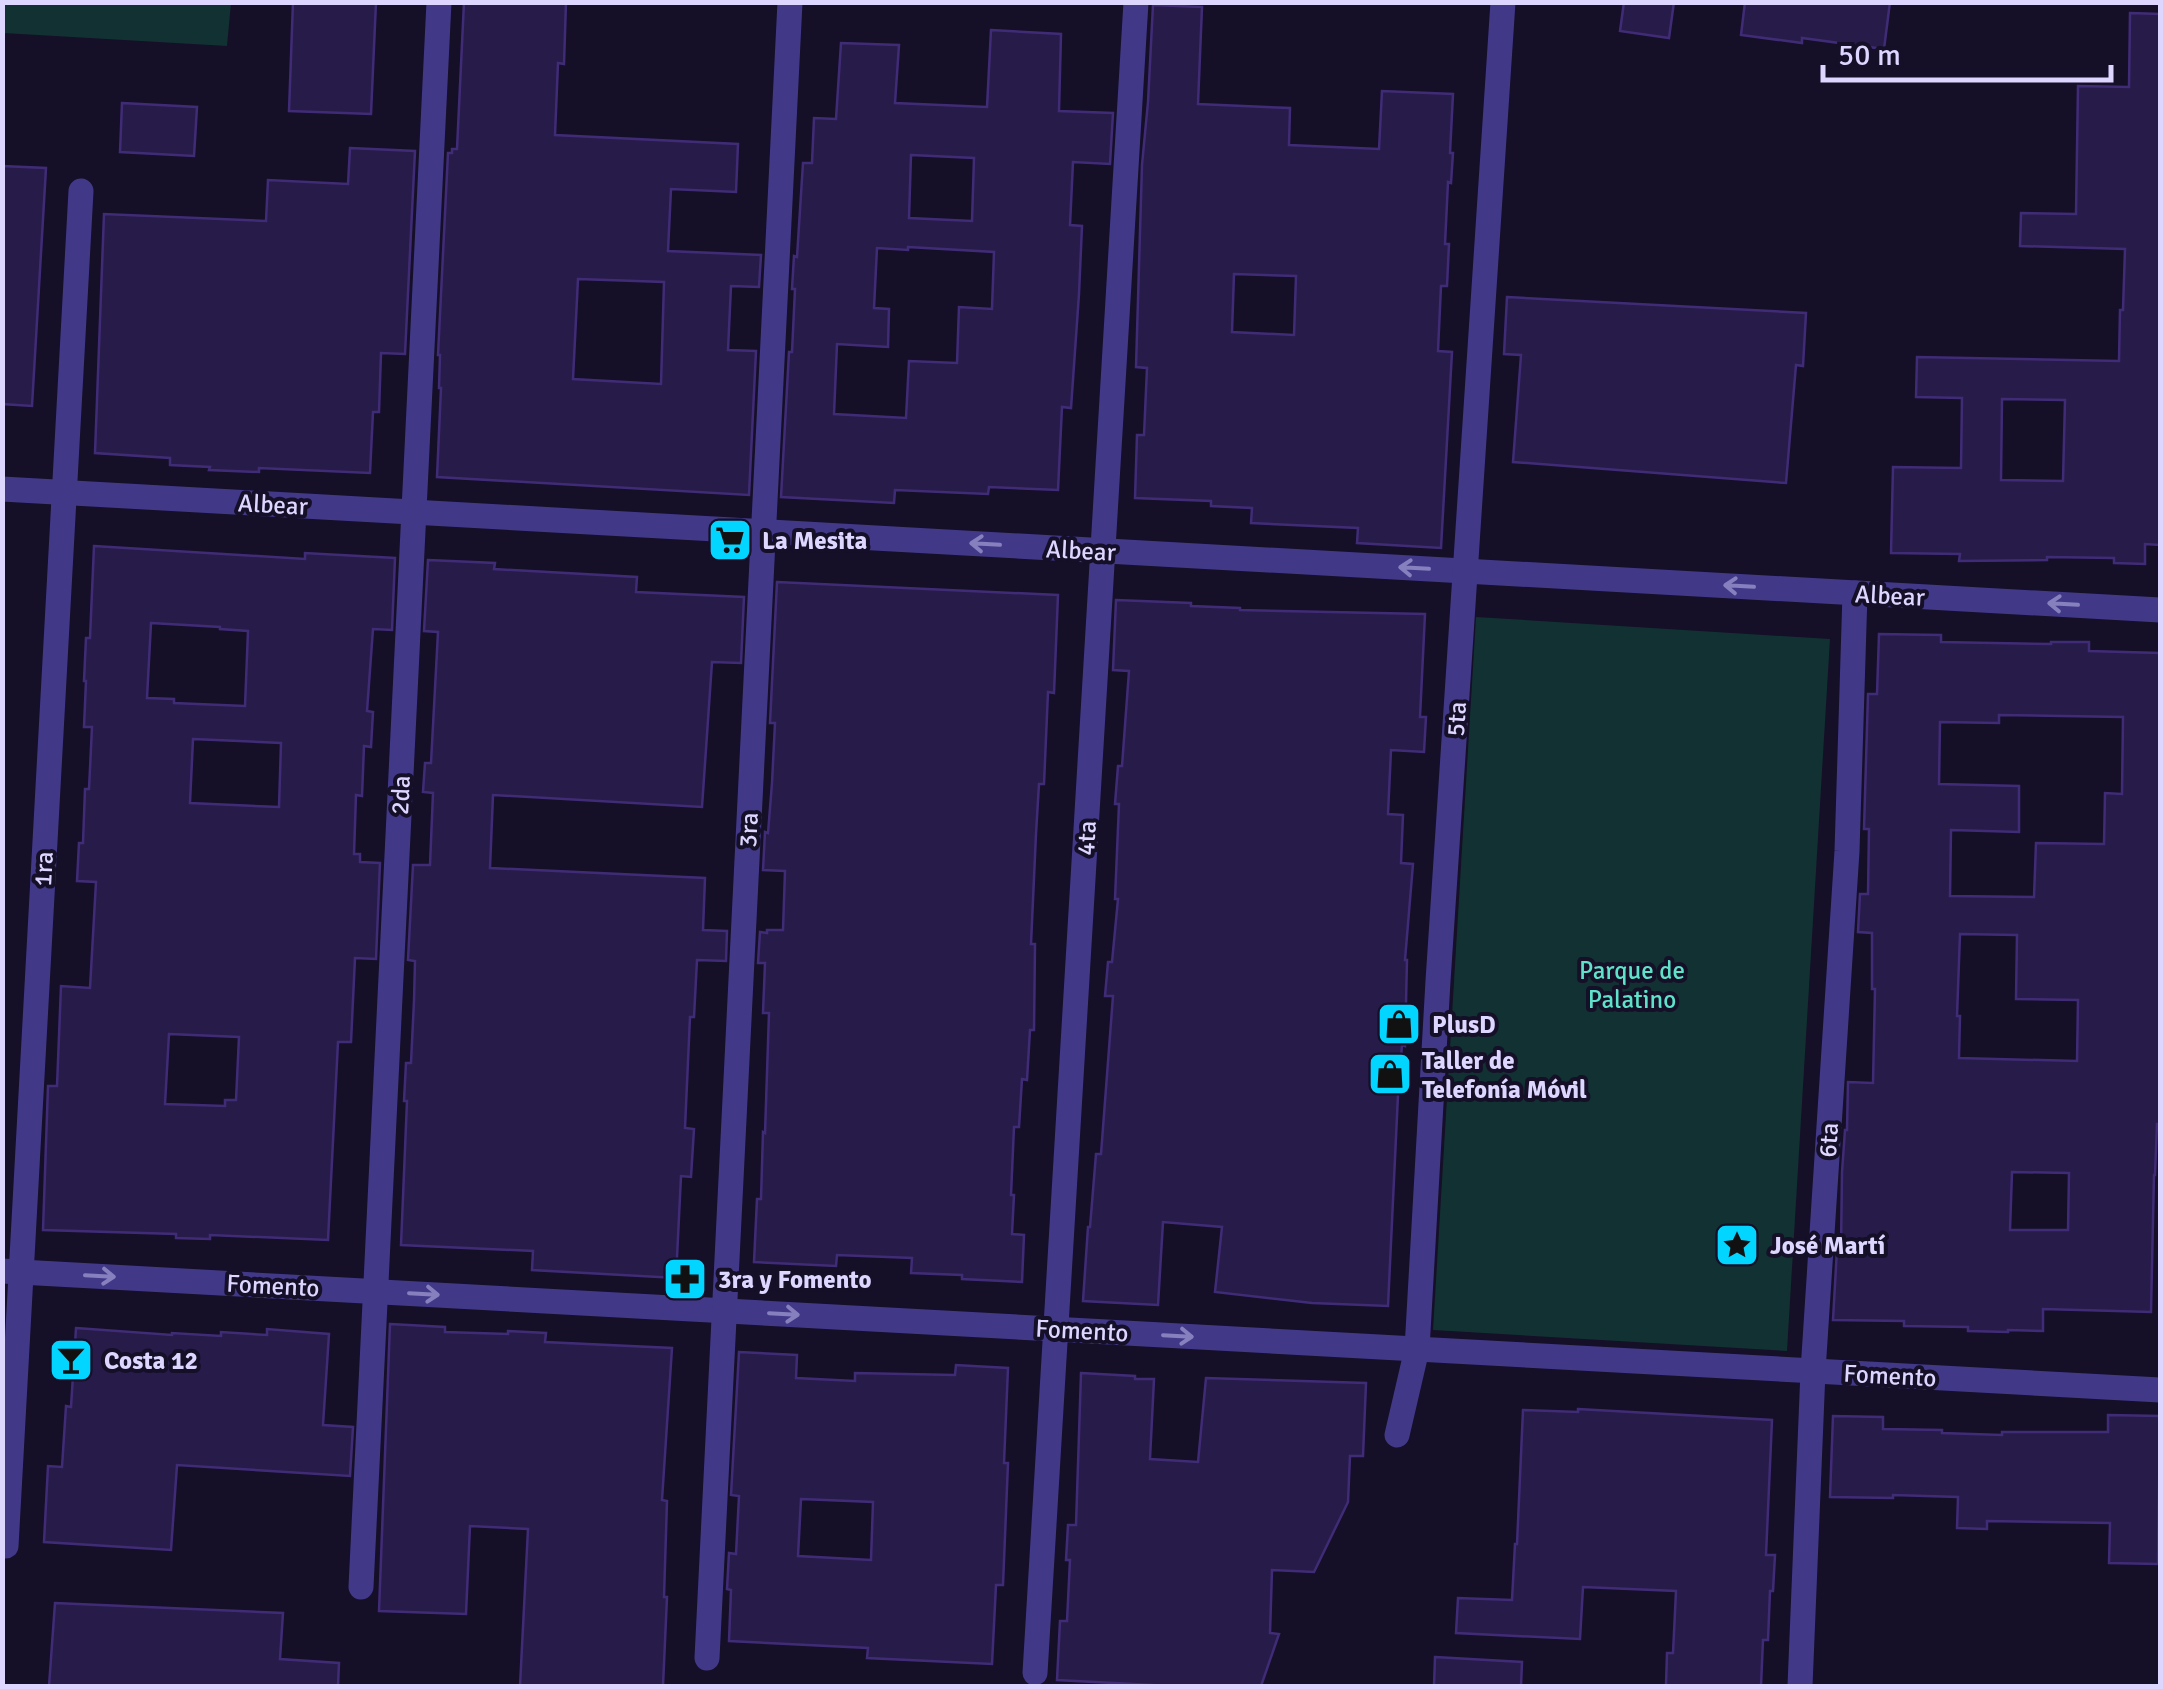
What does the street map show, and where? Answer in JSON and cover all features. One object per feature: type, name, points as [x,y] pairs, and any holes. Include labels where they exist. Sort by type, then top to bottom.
[{"type":"street","name":"2da","points":[[361,1588],[438,2]]},
{"type":"street","name":"3ra","points":[[707,1658],[790,2]]},
{"type":"street","name":"4ta","points":[[1035,1673],[1136,2]]},
{"type":"street","name":"5ta","points":[[1398,1435],[1416,1349],[1502,2]]},
{"type":"street","name":"1ra","points":[[6,1546],[12,1271],[81,191]]},
{"type":"street","name":"Albear","points":[[2,488],[2160,610]]},
{"type":"street","name":"6ta","points":[[1800,1686],[1812,1371],[1847,851],[1856,593]]},
{"type":"street","name":"Fomento","points":[[12,1271],[2160,1390]]},
{"type":"green space","points":[[2,3],[231,3],[227,46],[3,33]]},
{"type":"green space","name":"Parque de Palatino","points":[[1476,617],[1830,639],[1787,1351],[1433,1330]]},
{"type":"building","points":[[293,2],[376,2],[371,114],[289,111]]},
{"type":"building","points":[[464,2],[566,2],[564,64],[558,63],[555,135],[738,144],[736,192],[671,189],[668,251],[761,255],[759,287],[731,286],[728,350],[756,351],[749,495],[437,477],[441,388],[438,355],[448,153],[457,149]],"holes":[[[578,279],[664,282],[661,384],[573,379]]]},
{"type":"building","points":[[1624,2],[1674,2],[1669,38],[1620,31]]},
{"type":"building","points":[[1745,2],[1890,2],[1884,49],[1741,35]]},
{"type":"building","points":[[1153,5],[1202,7],[1198,104],[1290,108],[1289,145],[1379,149],[1382,91],[1453,94],[1453,153],[1445,244],[1449,244],[1447,286],[1441,286],[1438,351],[1452,352],[1441,548],[1357,543],[1358,528],[1251,523],[1252,508],[1211,506],[1211,501],[1135,498],[1137,435],[1144,435],[1147,368],[1136,367],[1142,165]],"holes":[[[1234,274],[1296,276],[1294,335],[1232,332]]]},
{"type":"building","points":[[2130,13],[2160,14],[2160,545],[2145,544],[2145,564],[2114,563],[2114,558],[1959,561],[1960,554],[1891,553],[1893,467],[1961,468],[1962,398],[1916,397],[1917,357],[2119,361],[2125,249],[2020,246],[2021,213],[2076,214],[2078,86],[2129,87]],"holes":[[[2002,399],[2065,400],[2063,481],[2001,480]]]},
{"type":"building","points":[[991,30],[1061,34],[1059,111],[1113,113],[1110,164],[1073,162],[1070,225],[1082,226],[1079,294],[1071,408],[1062,407],[1058,490],[989,487],[988,494],[895,490],[894,503],[781,497],[803,163],[812,163],[814,118],[836,119],[841,43],[899,45],[895,103],[987,107]],"holes":[[[911,155],[974,158],[972,221],[909,218]],[[877,248],[994,252],[992,309],[959,307],[957,363],[909,361],[906,418],[834,414],[837,344],[888,347],[889,309],[874,308]]]},
{"type":"building","points":[[122,103],[197,107],[194,156],[120,152]]},
{"type":"building","points":[[350,148],[415,151],[405,354],[381,353],[379,412],[373,412],[370,473],[209,470],[210,467],[170,465],[170,458],[95,453],[104,214],[266,221],[268,180],[348,184]]},
{"type":"building","points":[[2,166],[46,168],[32,406],[2,404]]},
{"type":"building","points":[[1507,297],[1806,313],[1803,366],[1796,365],[1786,483],[1513,462],[1521,355],[1504,354]]},
{"type":"building","points":[[94,546],[305,559],[305,553],[395,558],[392,630],[373,629],[367,711],[373,712],[371,747],[364,746],[362,796],[356,795],[354,854],[360,854],[360,862],[380,863],[376,959],[355,958],[351,1042],[338,1042],[328,1240],[210,1235],[210,1239],[176,1238],[176,1234],[43,1230],[48,1086],[57,1086],[61,986],[90,988],[96,882],[77,881],[85,789],[89,789],[92,727],[84,727],[84,681],[86,638],[90,638]],"holes":[[[151,623],[248,631],[245,706],[147,698]],[[193,739],[281,743],[279,807],[190,803]],[[169,1034],[239,1037],[236,1100],[225,1100],[225,1106],[165,1104]]]},
{"type":"building","points":[[428,560],[495,563],[494,569],[637,577],[636,592],[744,597],[741,663],[712,662],[702,807],[493,795],[490,868],[705,878],[703,930],[727,931],[726,961],[697,960],[685,1128],[694,1129],[691,1177],[681,1176],[676,1278],[532,1270],[533,1251],[401,1245],[406,1063],[411,1063],[414,1001],[415,961],[408,960],[413,865],[430,865],[433,793],[423,792],[425,763],[431,763],[438,632],[424,631]]},
{"type":"building","points":[[777,582],[1058,595],[1054,693],[1048,692],[1044,784],[1039,784],[1036,834],[1031,944],[1035,944],[1034,1030],[1030,1030],[1027,1080],[1022,1079],[1019,1127],[1014,1127],[1012,1234],[1024,1235],[1022,1282],[911,1273],[912,1258],[837,1255],[836,1266],[754,1262],[765,1133],[769,1013],[763,1013],[765,963],[758,963],[760,932],[783,930],[785,871],[763,870],[775,723],[770,723]]},
{"type":"building","points":[[1116,600],[1191,603],[1240,610],[1425,614],[1420,717],[1426,717],[1424,752],[1391,750],[1388,814],[1403,815],[1401,863],[1413,864],[1388,1306],[1312,1303],[1215,1292],[1222,1227],[1163,1222],[1158,1305],[1083,1301],[1096,1154],[1101,1154],[1113,996],[1105,996],[1118,899],[1119,804],[1115,804],[1129,671],[1113,670]]},
{"type":"building","points":[[1879,634],[1941,635],[1941,642],[2089,642],[2089,651],[2160,653],[2160,1124],[2154,1175],[2151,1312],[2043,1309],[2043,1331],[2008,1332],[1904,1326],[1904,1321],[1833,1320],[1837,1249],[1841,1249],[1848,1082],[1873,1083],[1872,933],[1858,932],[1860,894],[1868,894],[1869,829],[1864,829],[1868,694],[1877,694]],"holes":[[[1999,715],[2123,717],[2122,794],[2105,793],[2104,844],[2036,843],[2034,897],[1950,896],[1951,830],[2019,832],[2019,786],[1939,784],[1940,722],[1999,723]],[[1960,934],[2017,935],[2016,999],[2078,1000],[2077,1061],[1959,1058]],[[2012,1172],[2069,1173],[2068,1230],[2010,1230]]]},
{"type":"building","points":[[390,1324],[445,1327],[445,1332],[546,1333],[545,1342],[672,1348],[662,1500],[667,1501],[663,1686],[520,1686],[528,1529],[470,1526],[466,1614],[379,1611]]},
{"type":"building","points":[[76,1328],[172,1335],[267,1335],[267,1329],[329,1334],[323,1425],[353,1427],[350,1476],[177,1465],[171,1550],[44,1542],[48,1466],[62,1467]]},
{"type":"building","points":[[739,1352],[797,1355],[796,1378],[855,1381],[855,1373],[955,1375],[956,1365],[1008,1368],[1003,1585],[996,1585],[992,1664],[867,1658],[868,1648],[729,1641],[729,1553],[736,1554],[739,1496],[731,1495]],"holes":[[[801,1499],[873,1502],[871,1560],[798,1556]]]},
{"type":"building","points":[[1081,1373],[1154,1379],[1150,1459],[1198,1462],[1206,1378],[1366,1383],[1363,1456],[1350,1456],[1348,1502],[1314,1572],[1272,1570],[1270,1633],[1279,1634],[1261,1686],[1057,1680],[1060,1621],[1067,1621],[1068,1525],[1076,1525]]},
{"type":"building","points":[[1578,1409],[1772,1420],[1766,1555],[1775,1555],[1761,1686],[1666,1685],[1667,1653],[1673,1653],[1676,1591],[1583,1587],[1580,1639],[1456,1633],[1458,1598],[1512,1600],[1523,1410]]},
{"type":"building","points":[[2108,1415],[2160,1416],[2158,1564],[2109,1563],[2110,1523],[1987,1521],[1987,1529],[1957,1528],[1958,1497],[1830,1497],[1833,1416],[1883,1417],[1883,1429],[2002,1435],[2108,1432]]},
{"type":"building","points":[[55,1603],[283,1613],[280,1659],[339,1663],[338,1686],[49,1686]]},
{"type":"building","points":[[1435,1657],[1522,1662],[1521,1686],[1434,1686]]},
{"type":"place","name":"La Mesita","points":[[730,540]]},
{"type":"place","name":"PlusD","points":[[1399,1024]]},
{"type":"place","name":"Taller de Telefonía Móvil","points":[[1390,1074]]},
{"type":"place","name":"José Martí","points":[[1737,1245]]},
{"type":"place","name":"3ra y Fomento","points":[[685,1279]]},
{"type":"place","name":"Costa 12","points":[[71,1360]]}]
